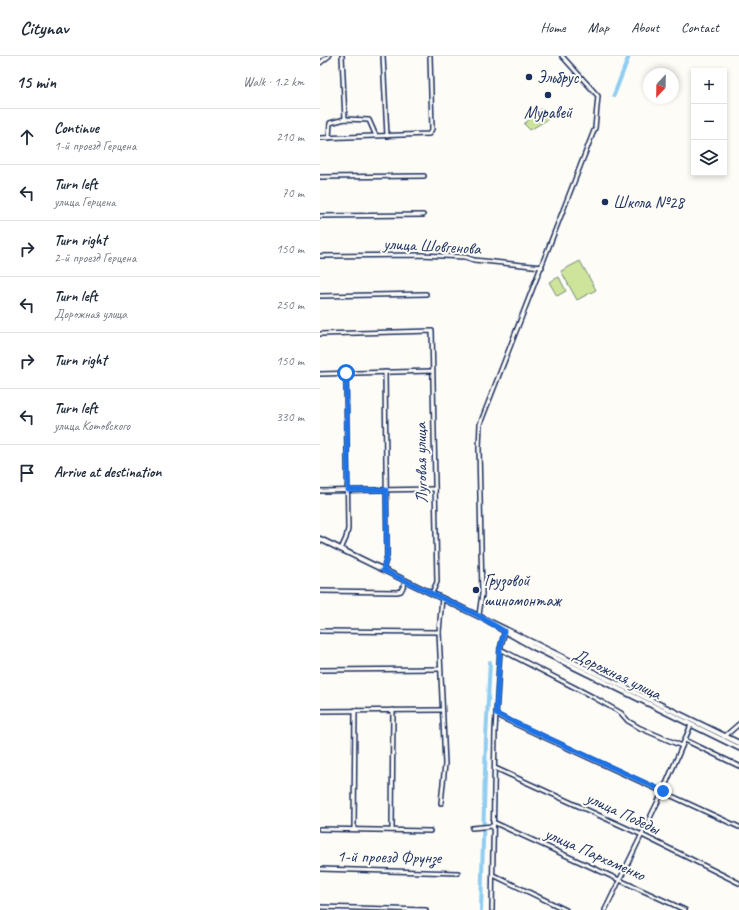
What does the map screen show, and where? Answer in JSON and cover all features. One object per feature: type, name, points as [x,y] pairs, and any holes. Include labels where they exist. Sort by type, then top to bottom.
[{"type":"main road","name":"Дорожная улица","points":[[320,539],[724,738],[739,748]]},
{"type":"main road","name":"Дорожная улица","points":[[485,619],[533,647],[691,725],[739,743]]},
{"type":"street","points":[[320,63],[329,56]]},
{"type":"street","points":[[342,56],[345,119]]},
{"type":"street","points":[[382,56],[387,136]]},
{"type":"street","points":[[320,138],[427,135],[431,132],[430,56]]},
{"type":"street","points":[[479,616],[482,594],[479,445],[480,424],[595,128],[598,96],[562,56]]},
{"type":"street","points":[[329,138],[330,123],[345,119],[369,120],[376,136]]},
{"type":"street","points":[[320,177],[424,176]]},
{"type":"street","points":[[320,216],[423,215]]},
{"type":"street","name":"улица Шовгенова","points":[[320,256],[457,256],[474,260],[542,267]]},
{"type":"street","points":[[320,296],[426,294]]},
{"type":"street","name":"Луговая улица","points":[[320,334],[432,331],[437,582],[432,593]]},
{"type":"street","points":[[320,374],[432,371]]},
{"type":"street","points":[[383,570],[387,556],[385,372]]},
{"type":"street","points":[[341,549],[348,529],[346,373]]},
{"type":"street","points":[[320,491],[435,489]]},
{"type":"street","points":[[320,591],[397,592],[401,590],[406,581]]},
{"type":"street","points":[[442,598],[440,669],[445,764],[442,803]]},
{"type":"street","points":[[320,631],[440,632]]},
{"type":"street","points":[[492,910],[496,714],[500,649],[504,631]]},
{"type":"street","points":[[500,649],[593,697],[621,713],[628,721],[640,728],[682,746]]},
{"type":"street","points":[[320,670],[440,669]]},
{"type":"street","points":[[354,829],[355,710]]},
{"type":"street","points":[[392,829],[394,710]]},
{"type":"street","points":[[320,711],[442,710]]},
{"type":"street","points":[[496,714],[739,827]]},
{"type":"street","points":[[724,738],[739,724]]},
{"type":"street","points":[[605,910],[663,791],[691,725]]},
{"type":"street","points":[[685,740],[739,766]]},
{"type":"street","name":"улица Победы","points":[[495,768],[642,835],[739,883]]},
{"type":"street","name":"улица Пархоменко","points":[[472,828],[493,824],[685,910]]},
{"type":"street","points":[[320,829],[430,830]]},
{"type":"street","name":"1-й проезд Фрунзе","points":[[320,869],[458,873]]},
{"type":"street","points":[[493,875],[566,910]]},
{"type":"street","points":[[320,907],[426,910]]},
{"type":"green space","points":[[541,109],[550,118],[530,130],[524,124]]},
{"type":"green space","points":[[580,261],[596,290],[577,300],[561,271]]},
{"type":"green space","points":[[559,277],[566,291],[557,296],[549,282]]},
{"type":"waterway","points":[[614,95],[629,56]]},
{"type":"waterway","points":[[481,910],[486,738],[490,662]]},
{"type":"place","name":"Эльбрус","points":[[529,77]]},
{"type":"place","name":"Муравей","points":[[548,95]]},
{"type":"place","name":"Школа №28","points":[[605,202]]},
{"type":"place","name":"Грузовой шиномонтаж","points":[[476,590]]},
{"type":"route","points":[[346,373],[348,490],[386,490],[387,556],[383,570],[485,619],[504,631],[500,649],[496,714],[663,791]]}]
